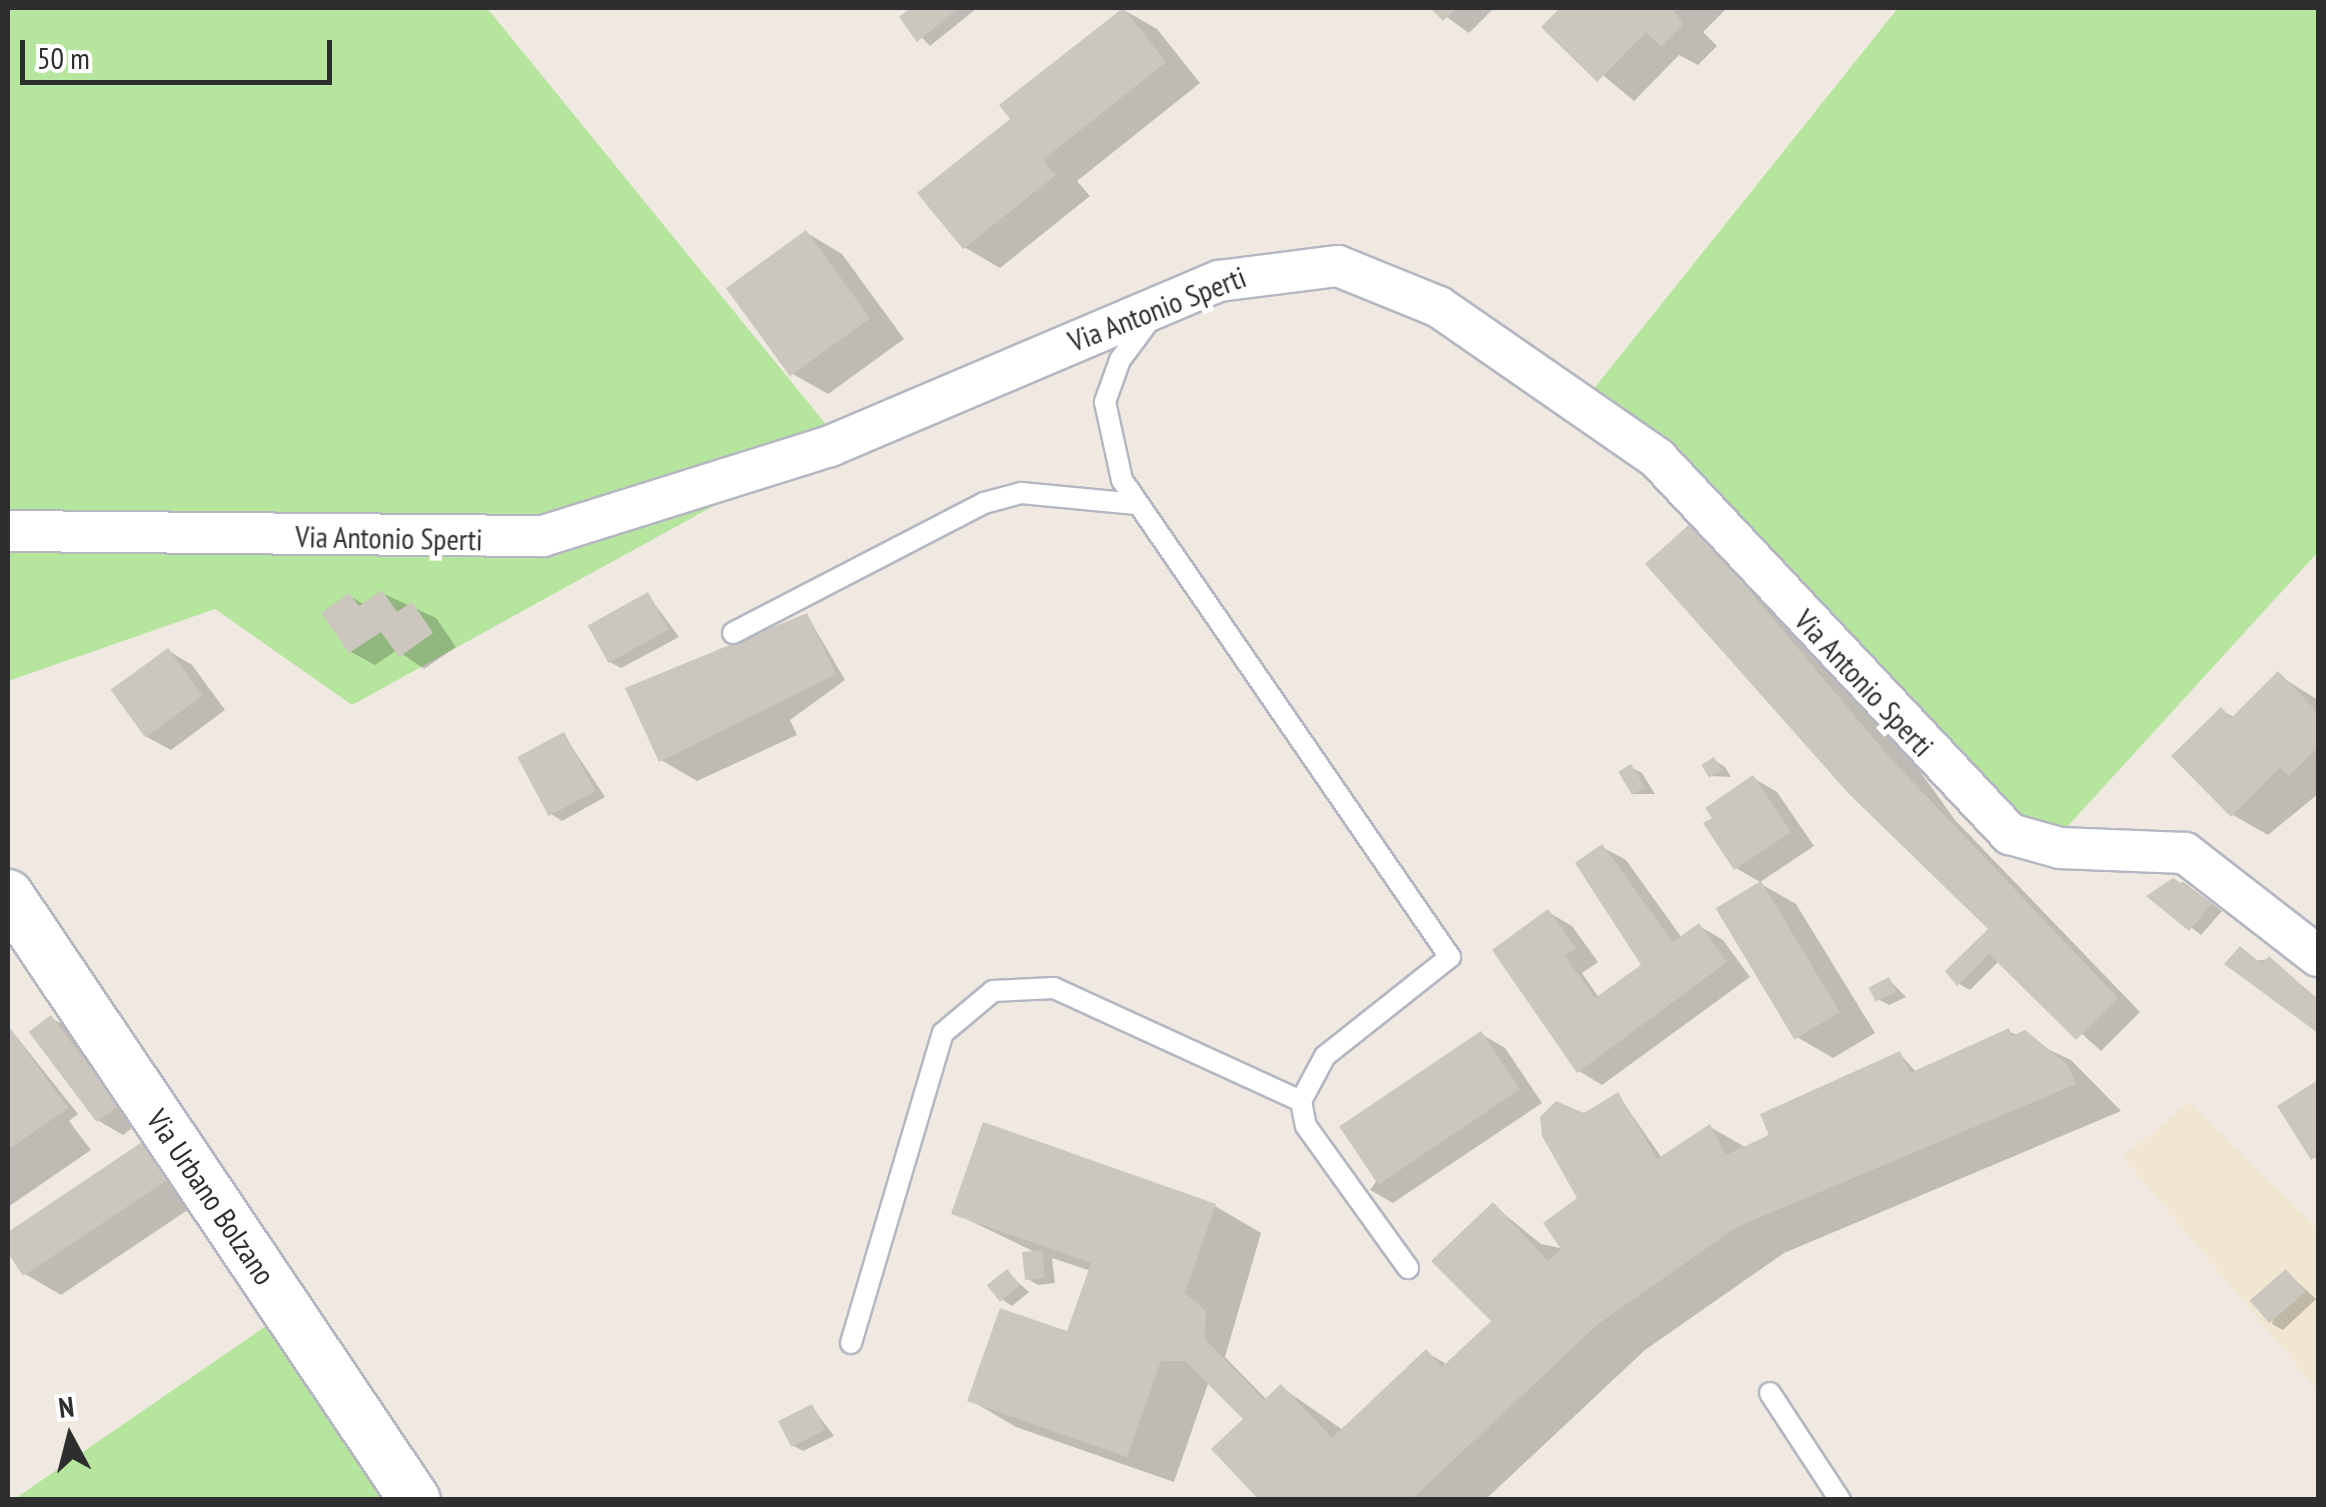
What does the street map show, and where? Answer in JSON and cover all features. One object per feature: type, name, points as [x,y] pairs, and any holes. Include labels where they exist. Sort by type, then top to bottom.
[{"type":"street","name":"Via Antonio Sperti","points":[[8,531],[543,536],[830,446],[1165,299],[1300,264],[1369,274],[1439,307],[1657,458],[2010,834],[2060,848],[2184,853],[2317,959]]},
{"type":"street","name":"Via Urbano Bolzano","points":[[8,894],[415,1500]]},
{"type":"lane","points":[[1165,299],[1120,360],[1105,402],[1109,451],[1136,504],[1450,957],[1325,1056],[1300,1101],[1306,1126],[1408,1268]]},
{"type":"lane","points":[[733,633],[984,503],[1021,494],[1136,504]]},
{"type":"lane","points":[[851,1343],[943,1033],[992,991],[1054,988],[1300,1101]]},
{"type":"lane","points":[[1770,1394],[1840,1500]]},
{"type":"shaded area","points":[[2189,1102],[2318,1229],[2318,1391],[2123,1157]]},
{"type":"green space","points":[[8,8],[487,8],[837,438],[352,705],[215,609],[8,681]]},
{"type":"green space","points":[[1898,8],[2318,8],[2318,552],[2067,827],[2016,822],[1588,396]]},
{"type":"green space","points":[[304,1300],[436,1500],[13,1500]]},
{"type":"building","points":[[910,8],[959,8],[917,42],[899,17]]},
{"type":"building","points":[[1123,8],[1166,62],[1043,160],[1056,175],[963,249],[917,193],[1010,119],[999,105]]},
{"type":"building","points":[[1430,8],[1457,8],[1443,21]]},
{"type":"building","points":[[1560,8],[1672,8],[1683,24],[1661,47],[1646,32],[1597,82],[1541,27]]},
{"type":"building","points":[[806,230],[870,318],[790,376],[726,288]]},
{"type":"building","points":[[1692,522],[1890,758],[2118,998],[2076,1040],[1989,954],[1957,986],[1945,971],[1988,929],[1849,794],[1645,564]]},
{"type":"building","points":[[382,590],[397,612],[412,602],[433,633],[399,657],[381,632],[349,653],[321,613],[349,593],[359,606]]},
{"type":"building","points":[[648,592],[669,630],[608,663],[588,625]]},
{"type":"building","points":[[807,613],[836,674],[659,762],[625,688]]},
{"type":"building","points":[[168,648],[203,696],[145,737],[111,690]]},
{"type":"building","points":[[2278,671],[2318,713],[2318,747],[2289,776],[2280,767],[2231,817],[2171,756],[2221,707],[2231,718]]},
{"type":"building","points":[[564,732],[595,791],[549,816],[517,757]]},
{"type":"building","points":[[1714,757],[1722,770],[1709,778],[1701,765]]},
{"type":"building","points":[[1631,764],[1645,787],[1632,795],[1618,772]]},
{"type":"building","points":[[1753,775],[1791,832],[1734,870],[1703,823],[1712,818],[1705,808]]},
{"type":"building","points":[[1602,844],[1673,942],[1699,923],[1727,962],[1577,1073],[1492,950],[1548,909],[1576,948],[1565,956],[1595,998],[1641,965],[1575,863]]},
{"type":"building","points":[[2173,878],[2212,903],[2189,931],[2146,896]]},
{"type":"building","points":[[1761,881],[1840,1012],[1794,1039],[1716,908]]},
{"type":"building","points":[[2240,946],[2262,964],[2269,956],[2318,1000],[2318,1033],[2224,964]]},
{"type":"building","points":[[1889,977],[1896,991],[1876,1002],[1869,987]]},
{"type":"building","points":[[51,1015],[119,1105],[97,1122],[29,1032]]},
{"type":"building","points":[[8,1026],[68,1108],[8,1150]]},
{"type":"building","points":[[2009,1028],[2012,1036],[2025,1030],[2068,1065],[2076,1084],[1737,1227],[1598,1324],[1411,1500],[1259,1500],[1211,1449],[1243,1419],[1185,1361],[1161,1361],[1127,1457],[967,1401],[1000,1308],[1067,1331],[1091,1263],[951,1214],[983,1122],[1216,1204],[1185,1293],[1206,1311],[1205,1339],[1264,1400],[1281,1384],[1332,1438],[1426,1349],[1442,1367],[1491,1321],[1431,1261],[1493,1202],[1548,1261],[1561,1249],[1543,1223],[1577,1198],[1542,1136],[1540,1117],[1556,1101],[1584,1113],[1618,1092],[1657,1159],[1710,1124],[1726,1155],[1769,1135],[1760,1114],[1900,1051],[1910,1073]]},
{"type":"building","points":[[1481,1031],[1520,1089],[1378,1185],[1339,1127]]},
{"type":"building","points":[[2318,1080],[2318,1155],[2311,1160],[2277,1106]]},
{"type":"building","points":[[142,1142],[167,1180],[23,1276],[8,1253],[8,1232]]},
{"type":"building","points":[[1042,1250],[1045,1278],[1025,1280],[1022,1252]]},
{"type":"building","points":[[1007,1269],[1020,1285],[1000,1302],[987,1285]]},
{"type":"building","points":[[2286,1269],[2306,1292],[2269,1323],[2250,1300]]},
{"type":"building","points":[[812,1404],[825,1430],[791,1447],[778,1421]]}]
